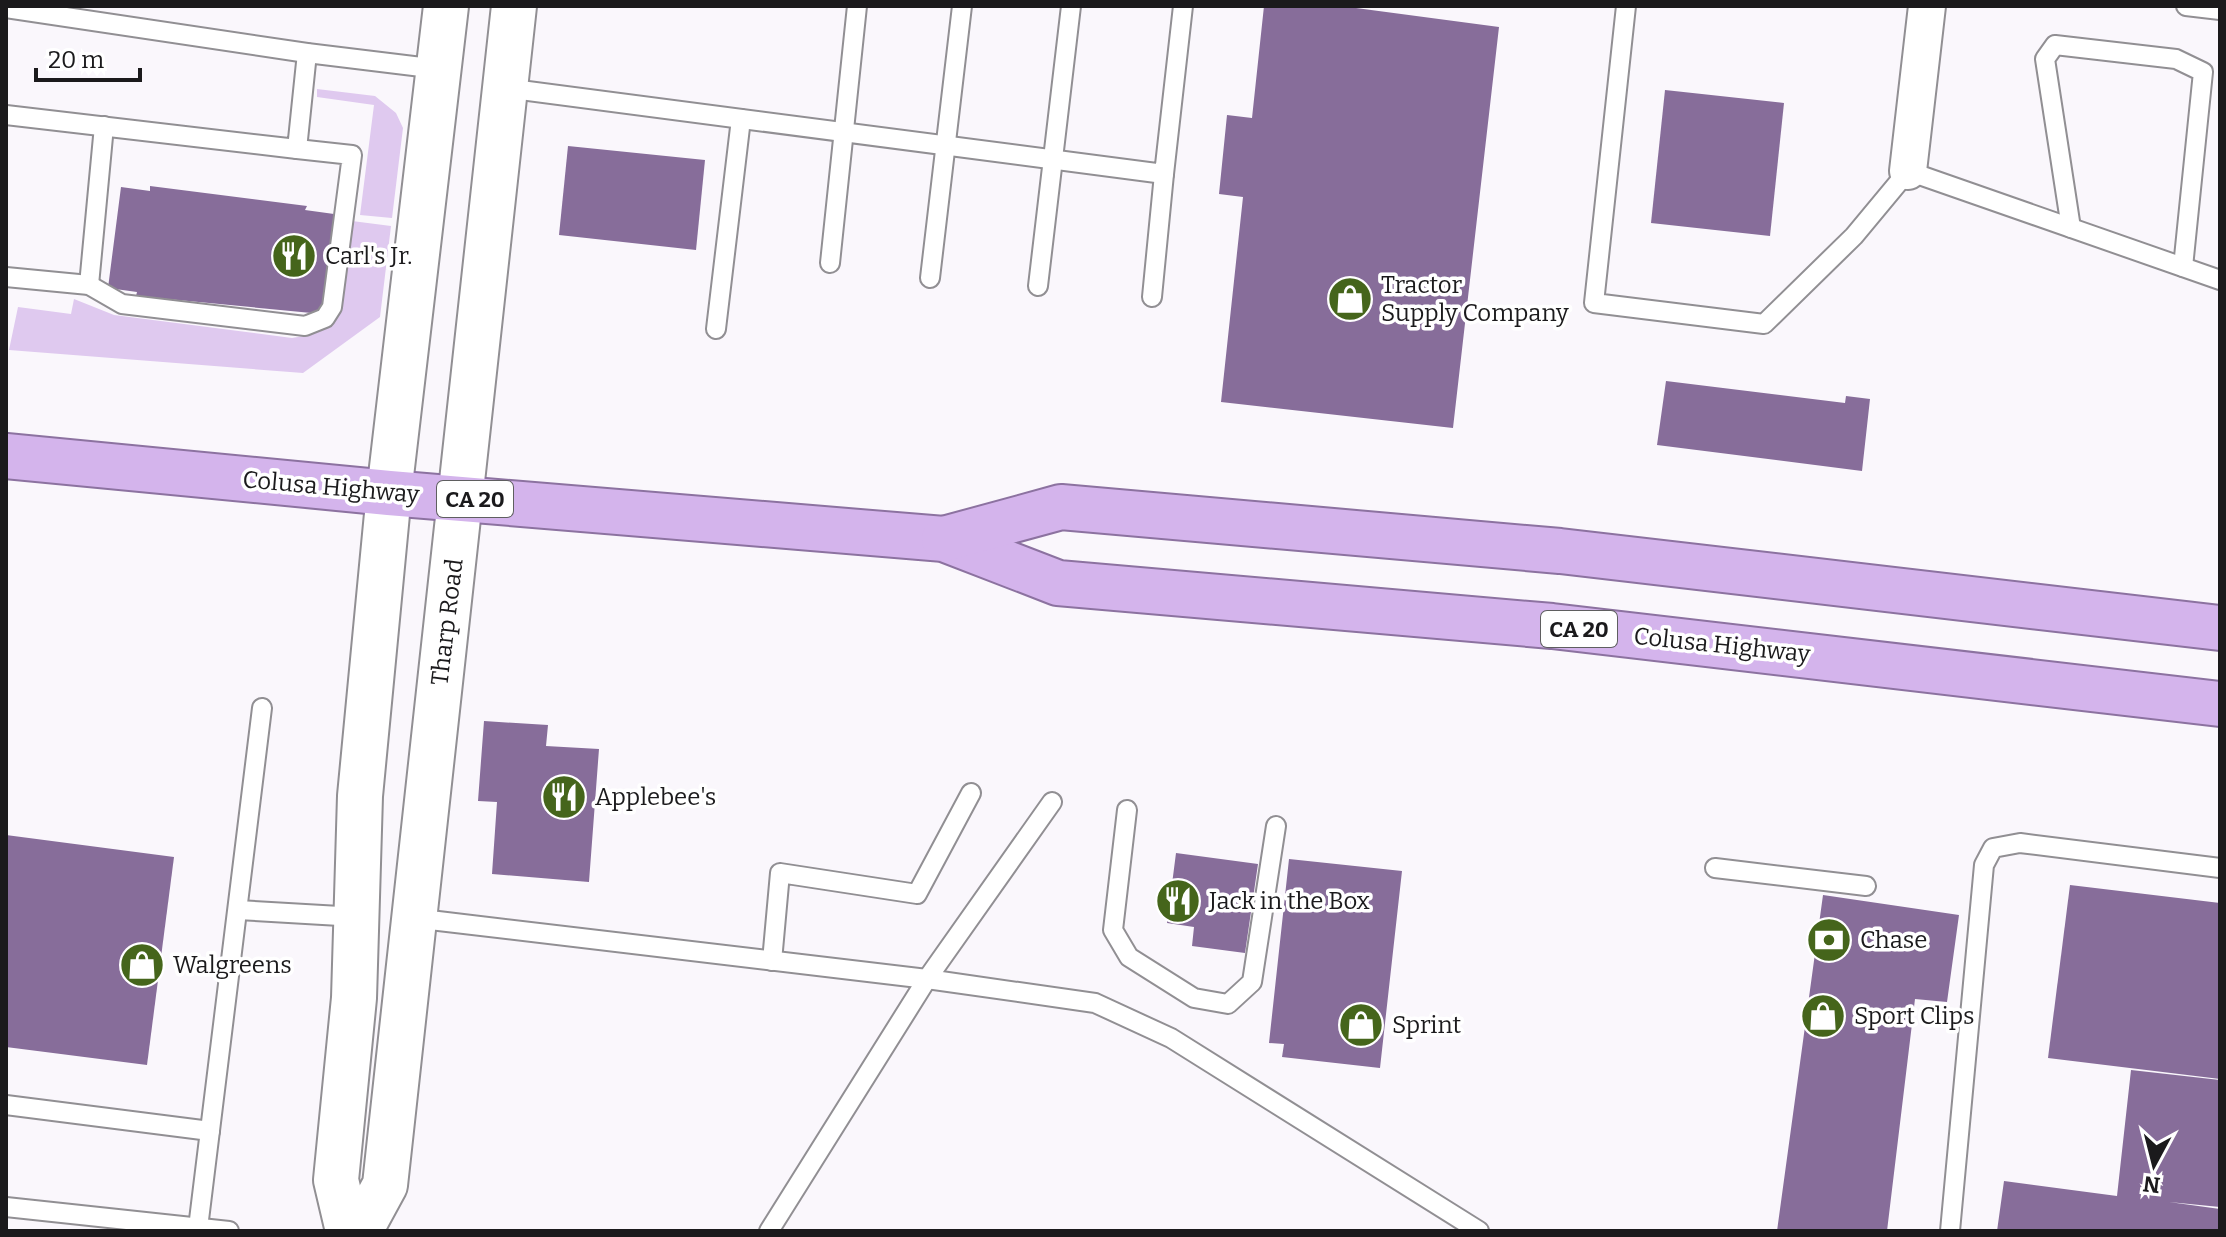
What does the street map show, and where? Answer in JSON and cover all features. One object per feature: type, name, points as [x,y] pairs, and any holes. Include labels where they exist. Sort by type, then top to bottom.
[{"type":"highway","name":"Colusa Highway","points":[[6,456],[389,493],[944,539],[1058,583],[1552,626],[2220,704]]},
{"type":"highway","name":"Colusa Highway","points":[[944,539],[1061,507],[1560,551],[2220,628]]},
{"type":"street","points":[[348,1231],[336,1180],[354,998],[361,780],[389,493],[446,6]]},
{"type":"street","name":"Tharp Road","points":[[360,1231],[385,1185],[514,6]]},
{"type":"street","points":[[1908,171],[1927,6]]},
{"type":"lane","points":[[830,263],[857,6]]},
{"type":"lane","points":[[930,278],[962,6]]},
{"type":"lane","points":[[1038,286],[1071,6]]},
{"type":"lane","points":[[1152,297],[1183,6]]},
{"type":"lane","points":[[1626,6],[1594,303],[1764,324],[1854,236],[1908,171],[2220,280]]},
{"type":"lane","points":[[2186,6],[2220,10]]},
{"type":"lane","points":[[6,8],[307,53],[438,69]]},
{"type":"lane","points":[[2071,228],[2045,59],[2055,45],[2176,59],[2203,72],[2204,83],[2183,267]]},
{"type":"lane","points":[[297,149],[307,53]]},
{"type":"lane","points":[[505,88],[1164,174]]},
{"type":"lane","points":[[6,115],[352,155],[332,307],[325,318],[305,326],[122,304],[89,285],[6,277]]},
{"type":"lane","points":[[716,329],[741,119]]},
{"type":"lane","points":[[89,285],[104,126]]},
{"type":"lane","points":[[198,1228],[262,708]]},
{"type":"lane","points":[[772,961],[780,873],[917,894],[971,793]]},
{"type":"lane","points":[[769,1231],[927,979],[1052,802]]},
{"type":"lane","points":[[1127,810],[1113,930],[1129,957],[1194,998],[1228,1004],[1252,982],[1276,826]]},
{"type":"lane","points":[[1950,1231],[1984,865],[1993,848],[2020,843],[2220,868]]},
{"type":"lane","points":[[1715,868],[1866,886]]},
{"type":"lane","points":[[238,910],[357,917]]},
{"type":"lane","points":[[413,918],[927,979],[1095,1003],[1171,1038],[1479,1231]]},
{"type":"lane","points":[[6,1105],[210,1131]]},
{"type":"lane","points":[[6,1207],[229,1231]]},
{"type":"shaded area","points":[[317,89],[375,96],[396,113],[403,128],[392,218],[360,215],[374,105],[317,97]]},
{"type":"shaded area","points":[[352,221],[391,226],[380,317],[303,373],[9,350],[18,307],[71,314],[74,299],[114,315],[292,338],[309,335],[327,325]]},
{"type":"building","name":"Tractor Supply Company","points":[[1264,6],[1341,6],[1499,27],[1453,428],[1221,402],[1243,197],[1219,194],[1227,115],[1252,118]]},
{"type":"building","points":[[1665,90],[1784,103],[1770,236],[1651,223]]},
{"type":"building","points":[[568,146],[705,160],[696,250],[559,235]]},
{"type":"building","points":[[150,186],[307,206],[305,210],[334,214],[322,314],[136,296],[137,292],[108,288],[121,187],[150,191]]},
{"type":"building","points":[[1666,381],[1845,403],[1846,396],[1870,399],[1862,471],[1657,445]]},
{"type":"building","points":[[484,721],[548,725],[546,746],[599,749],[589,882],[492,874],[497,802],[478,801]]},
{"type":"building","points":[[6,835],[174,857],[147,1065],[6,1047]]},
{"type":"building","points":[[1176,853],[1258,864],[1245,953],[1192,946],[1194,927],[1167,923]]},
{"type":"building","points":[[1289,859],[1402,871],[1380,1068],[1282,1057],[1284,1044],[1269,1043]]},
{"type":"building","points":[[2070,885],[2220,903],[2220,1079],[2048,1058]]},
{"type":"building","points":[[1823,895],[1959,915],[1947,1002],[1915,999],[1887,1231],[1777,1231]]},
{"type":"building","points":[[2131,1070],[2220,1080],[2220,1207],[2169,1202],[2220,1209],[2220,1231],[1997,1231],[2004,1181],[2117,1196]]},
{"type":"place","name":"Carl's Jr.","points":[[294,256]]},
{"type":"place","name":"Tractor Supply Company","points":[[1350,299]]},
{"type":"place","name":"Applebee's","points":[[564,797]]},
{"type":"place","name":"Jack in the Box","points":[[1178,901]]},
{"type":"place","name":"Chase","points":[[1829,940]]},
{"type":"place","name":"Walgreens","points":[[142,965]]},
{"type":"place","name":"Sport Clips","points":[[1823,1016]]},
{"type":"place","name":"Sprint","points":[[1361,1025]]}]
